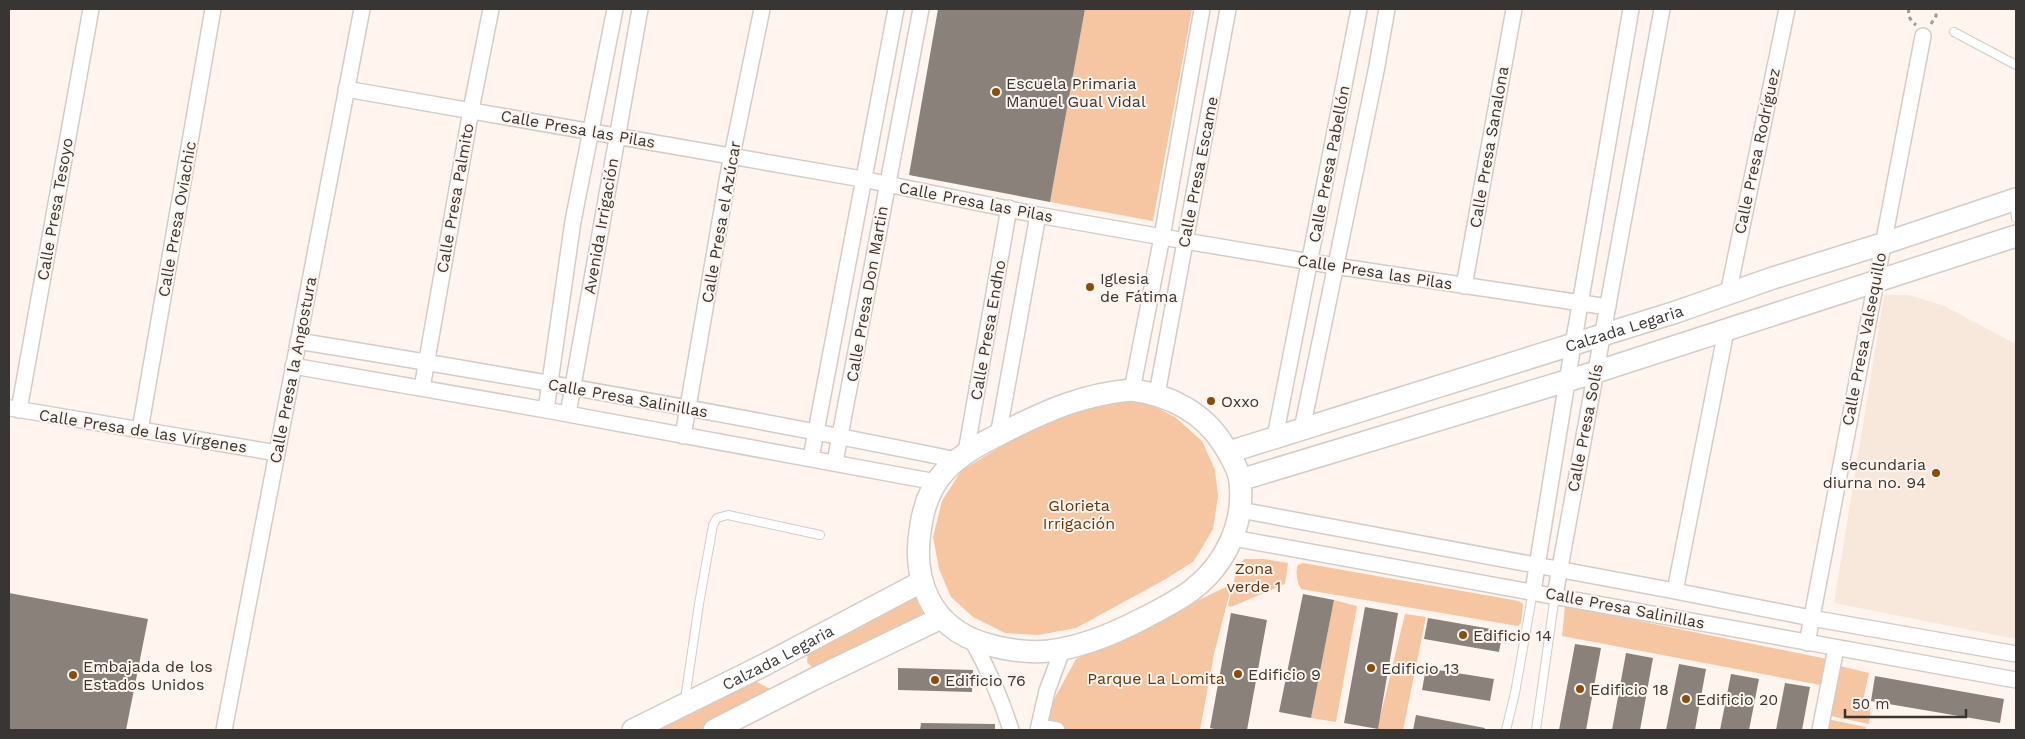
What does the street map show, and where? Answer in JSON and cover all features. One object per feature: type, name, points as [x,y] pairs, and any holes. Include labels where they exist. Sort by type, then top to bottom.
[{"type":"main road","name":"Calzada Legaria","points":[[1229,452],[1603,335],[1730,285],[1882,244],[2015,205]]},
{"type":"main road","name":"Calzada Legaria","points":[[1240,480],[1596,372],[2016,236]]},
{"type":"main road","points":[[1132,390],[1157,394],[1194,413],[1209,426],[1229,452],[1240,480],[1240,510],[1233,538],[1226,551],[1194,589],[1118,632],[1090,643],[1038,652],[1006,649],[972,640],[941,618],[930,603],[921,582],[918,550],[919,532],[923,513],[936,482],[962,456],[998,436],[1077,399],[1132,390]]},
{"type":"main road","name":"Calzada Legaria","points":[[633,730],[766,664],[921,582]]},
{"type":"main road","points":[[714,730],[941,618]]},
{"type":"main road","points":[[766,664],[787,693]]},
{"type":"street","name":"Calle Presa Tesoyo","points":[[14,409],[92,9]]},
{"type":"street","name":"Calle Presa Oviachic","points":[[140,430],[213,9]]},
{"type":"street","name":"Calle Presa la Angostura","points":[[224,730],[362,9]]},
{"type":"street","name":"Calle Presa Palmito","points":[[422,388],[471,110],[491,9]]},
{"type":"street","name":"Avenida Irrigación","points":[[546,410],[573,221],[615,9]]},
{"type":"street","name":"Avenida Irrigación","points":[[568,414],[640,9]]},
{"type":"street","name":"Calle Presa el Azúcar","points":[[683,436],[732,155],[762,9]]},
{"type":"street","name":"Calle Presa Don Martin","points":[[811,458],[862,179],[896,9]]},
{"type":"street","name":"Calle Presa Don Martin","points":[[835,462],[921,9]]},
{"type":"street","name":"Calle Presa Escame","points":[[1132,390],[1162,237],[1202,9]]},
{"type":"street","name":"Calle Presa Escame","points":[[1157,394],[1228,9]]},
{"type":"street","name":"Calle Presa Pabellón","points":[[1275,437],[1359,9]]},
{"type":"street","name":"Calle Presa Pabellón","points":[[1302,429],[1376,71],[1387,9]]},
{"type":"street","name":"Calle Presa Sanalona","points":[[1464,286],[1514,9]]},
{"type":"street","name":"Calle Presa Solís","points":[[1533,591],[1567,380],[1631,9]]},
{"type":"street","name":"Calle Presa Solís","points":[[1555,595],[1558,570],[1662,9]]},
{"type":"street","name":"Calle Presa Rodríguez","points":[[1730,285],[1787,9]]},
{"type":"street","name":"Calle Presa Valsequillo","points":[[1807,643],[1923,36]]},
{"type":"street","name":"Calle Presa las Pilas","points":[[346,89],[732,155],[888,184],[1038,215],[1185,241],[1335,266],[1608,307]]},
{"type":"street","name":"Calle Presa Endho","points":[[962,456],[1009,208]]},
{"type":"street","name":"Calle Presa Endho","points":[[998,436],[1038,215]]},
{"type":"street","points":[[1675,591],[1726,331]]},
{"type":"street","name":"Calle Presa Salinillas","points":[[298,341],[427,362],[841,437],[962,456]]},
{"type":"street","name":"Calle Presa Salinillas","points":[[293,366],[835,462],[936,482]]},
{"type":"street","name":"Calle Presa de las Vírgenes","points":[[14,409],[277,453]]},
{"type":"street","name":"Calle Presa Salinillas","points":[[1240,510],[1811,618],[2016,654]]},
{"type":"street","name":"Calle Presa Salinillas","points":[[1233,538],[2016,680]]},
{"type":"street","points":[[972,640],[988,668],[1012,730]]},
{"type":"street","points":[[1057,730],[1039,728],[1047,691],[1063,648]]},
{"type":"street","points":[[1820,730],[1836,648]]},
{"type":"lane","points":[[1954,32],[2016,65]]},
{"type":"lane","points":[[684,705],[713,524],[717,518],[728,515],[820,535]]},
{"type":"lane","name":"Calle Presa Solís","points":[[1506,730],[1515,693],[1533,591]]},
{"type":"lane","name":"Calle Presa Solís","points":[[1536,730],[1555,595]]},
{"type":"path","points":[[1909,9],[1910,20],[1917,26],[1925,27],[1932,23],[1936,16],[1936,9]]},
{"type":"shaded area","name":"secundaria diurna no. 94","points":[[1884,295],[1909,295],[1942,305],[2016,344],[2016,639],[1834,603]]},
{"type":"green space","points":[[1085,9],[1192,9],[1153,221],[1050,202]]},
{"type":"green space","name":"Glorieta Irrigación","points":[[1119,400],[1151,405],[1175,417],[1202,441],[1215,470],[1218,496],[1213,529],[1194,561],[1166,579],[1076,628],[1038,635],[1005,633],[973,617],[951,597],[939,569],[933,537],[942,501],[961,471],[1036,425],[1091,403]]},
{"type":"green space","name":"Zona verde 1","points":[[1244,559],[1264,559],[1288,563],[1285,584],[1231,607],[1228,606],[1236,572]]},
{"type":"green space","points":[[1303,563],[1519,601],[1523,604],[1521,623],[1518,626],[1301,589],[1297,571],[1298,565]]},
{"type":"green space","name":"Parque La Lomita","points":[[1232,584],[1214,654],[1200,730],[1037,730],[1076,659]]},
{"type":"green space","points":[[914,594],[926,620],[819,674],[807,662],[808,652]]},
{"type":"green space","points":[[1334,600],[1357,606],[1336,722],[1311,718]]},
{"type":"green space","points":[[1565,606],[1827,659],[1826,686],[1562,636]]},
{"type":"green space","points":[[1405,614],[1426,617],[1403,730],[1377,730]]},
{"type":"green space","points":[[1836,665],[1869,673],[1862,704],[1871,706],[1869,724],[1826,715]]},
{"type":"green space","points":[[753,680],[780,694],[703,730],[656,730]]},
{"type":"green space","points":[[1827,719],[1866,727],[1865,730],[1823,730]]},
{"type":"building","name":"Escuela Primaria Manuel Gual Vidal","points":[[938,9],[1085,9],[1050,202],[909,175]]},
{"type":"building","name":"Embajada de los Estados Unidos","points":[[9,593],[148,619],[126,730],[9,730]]},
{"type":"building","points":[[1303,594],[1334,600],[1311,718],[1279,712]]},
{"type":"building","name":"Edificio 13","points":[[1365,607],[1398,613],[1378,729],[1344,723]]},
{"type":"building","name":"Edificio 9","points":[[1231,613],[1267,620],[1247,730],[1219,730],[1210,728]]},
{"type":"building","name":"Edificio 14","points":[[1428,618],[1503,631],[1499,652],[1424,639]]},
{"type":"building","name":"Edificio 18","points":[[1575,644],[1601,648],[1586,730],[1559,730]]},
{"type":"building","points":[[1626,653],[1653,658],[1640,730],[1612,730]]},
{"type":"building","name":"Edificio 20","points":[[1679,664],[1706,669],[1695,730],[1666,730]]},
{"type":"building","name":"Edificio 76","points":[[898,668],[973,670],[972,692],[898,690]]},
{"type":"building","points":[[1426,668],[1494,679],[1490,701],[1422,690]]},
{"type":"building","points":[[1731,674],[1759,679],[1749,730],[1720,730]]},
{"type":"building","points":[[1875,676],[2004,699],[2000,723],[1871,701]]},
{"type":"building","points":[[1785,683],[1810,687],[1802,730],[1776,730]]},
{"type":"building","points":[[1416,715],[1485,728],[1484,730],[1413,730]]},
{"type":"building","points":[[921,723],[995,724],[995,730],[920,730]]},
{"type":"place","name":"Escuela Primaria Manuel Gual Vidal","points":[[996,92]]},
{"type":"place","name":"Iglesia de Fátima","points":[[1090,287]]},
{"type":"place","name":"Oxxo","points":[[1211,401]]},
{"type":"place","name":"secundaria diurna no. 94","points":[[1936,473]]},
{"type":"place","name":"Edificio 14","points":[[1463,635]]},
{"type":"place","name":"Edificio 13","points":[[1371,668]]},
{"type":"place","name":"Edificio 9","points":[[1238,674]]},
{"type":"place","name":"Embajada de los Estados Unidos","points":[[73,675]]},
{"type":"place","name":"Edificio 76","points":[[935,680]]},
{"type":"place","name":"Edificio 18","points":[[1580,689]]},
{"type":"place","name":"Edificio 20","points":[[1686,699]]}]
